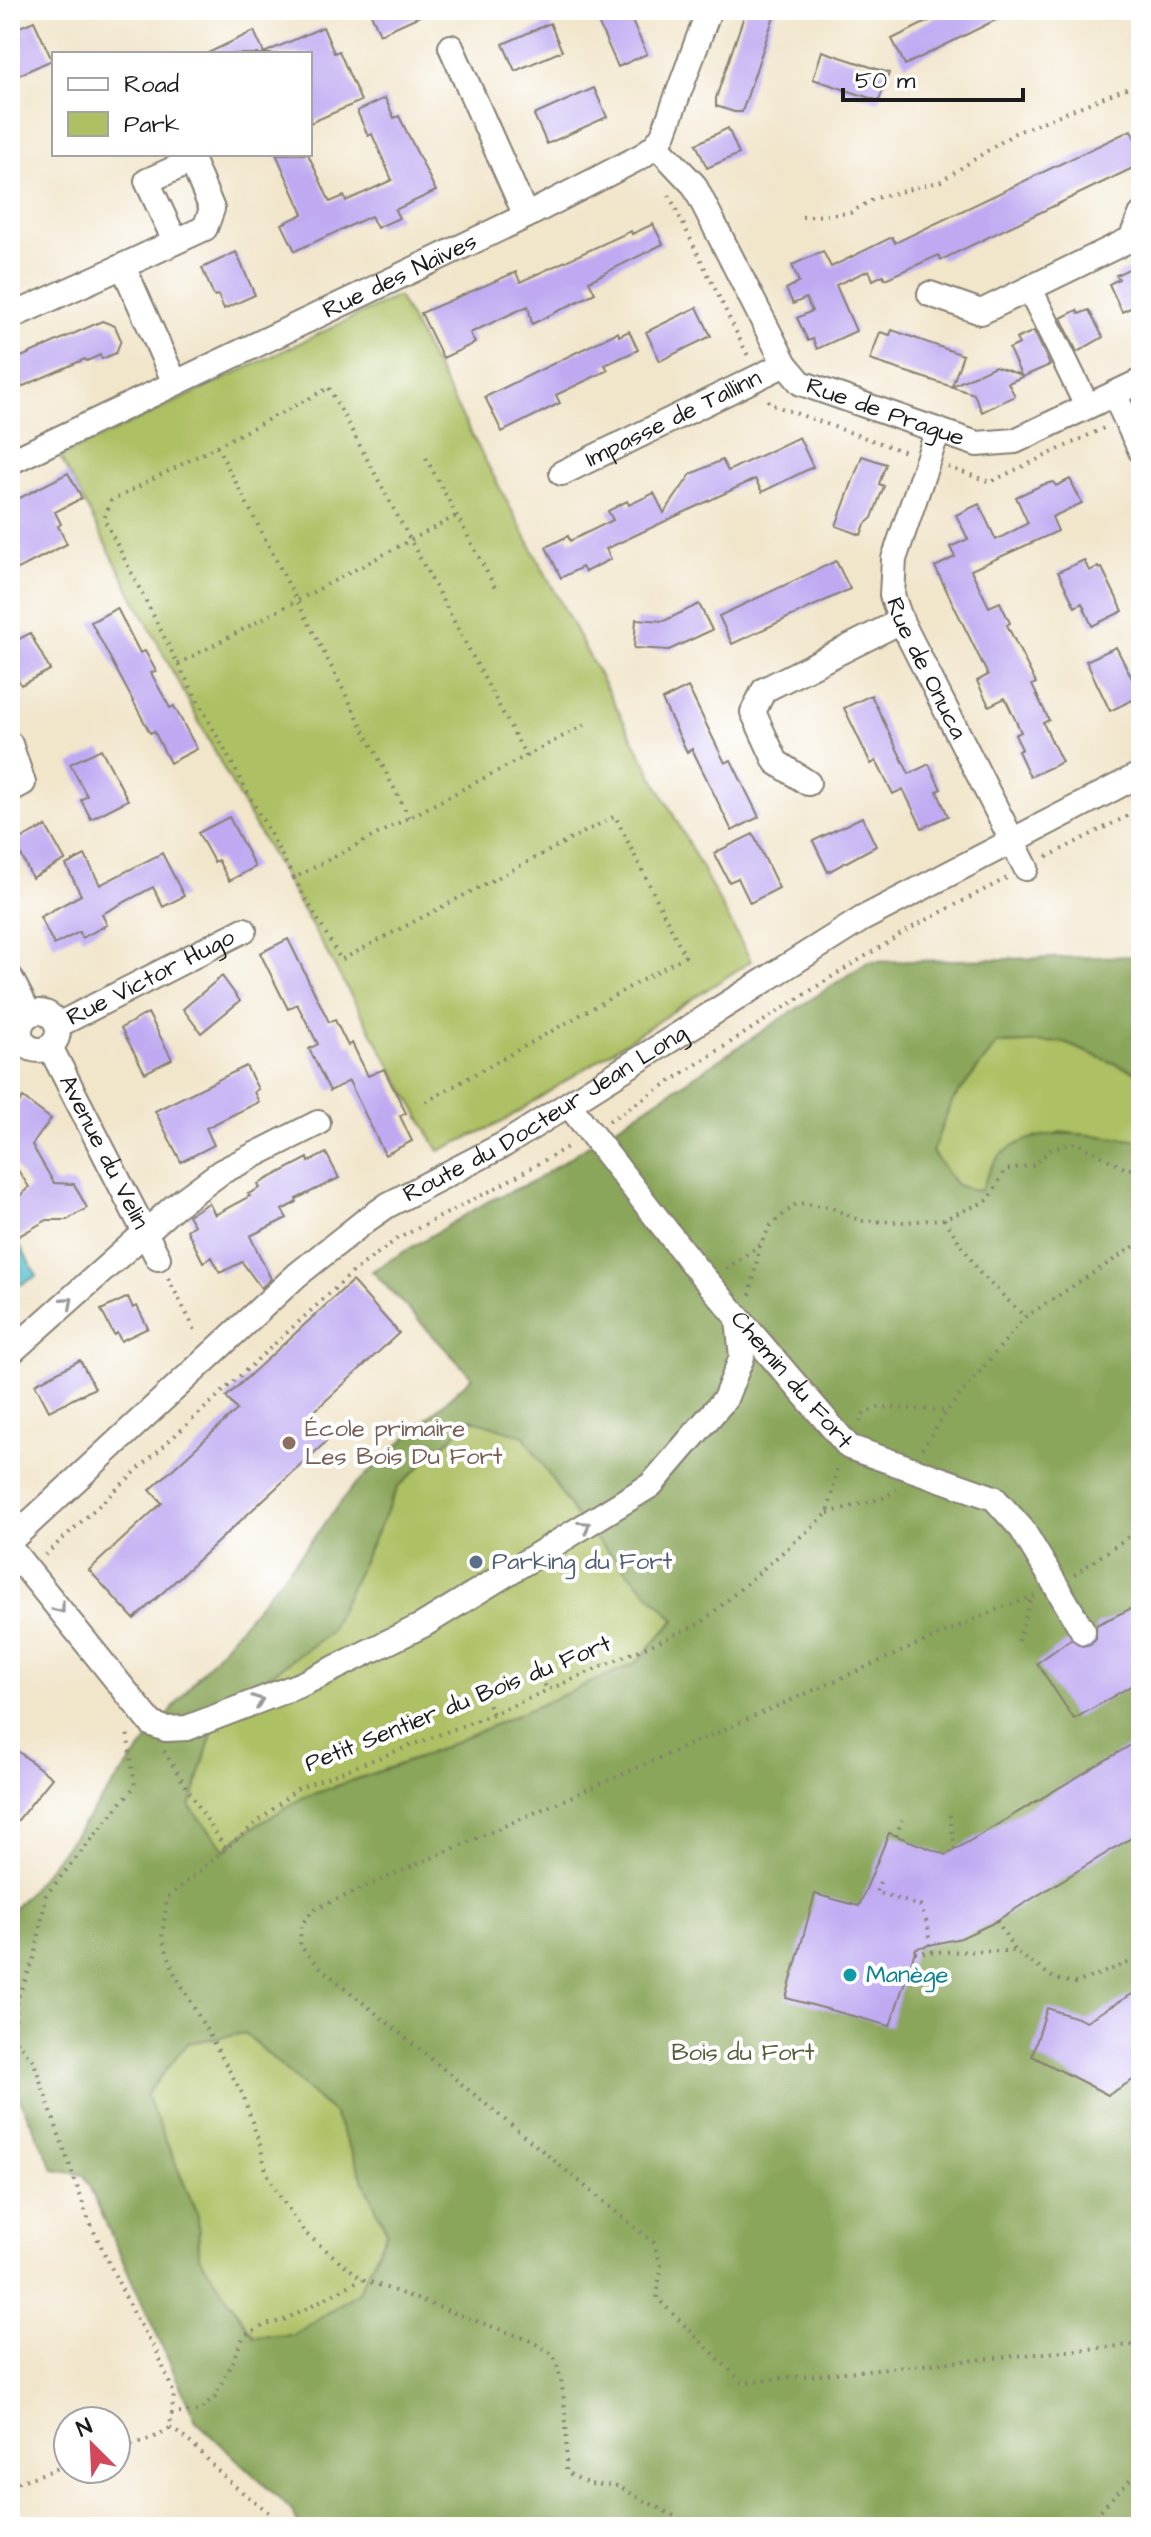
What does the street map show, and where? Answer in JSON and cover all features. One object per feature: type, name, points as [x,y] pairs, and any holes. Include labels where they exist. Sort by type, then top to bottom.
[{"type":"street","points":[[656,145],[663,135],[709,10]]},
{"type":"street","points":[[451,47],[526,216]]},
{"type":"street","name":"Rue des Naïves","points":[[10,462],[526,216],[642,156],[656,145]]},
{"type":"street","name":"Rue de Prague","points":[[656,145],[694,185],[785,364],[801,383],[937,433],[977,444],[1015,441],[1141,381]]},
{"type":"street","points":[[930,294],[981,312],[1131,239],[1141,215]]},
{"type":"street","points":[[10,316],[175,241]]},
{"type":"street","points":[[123,266],[175,383]]},
{"type":"street","points":[[1030,289],[1087,406]]},
{"type":"street","name":"Impasse de Tallinn","points":[[562,473],[785,364]]},
{"type":"street","points":[[1114,394],[1141,451]]},
{"type":"street","name":"Rue de Onuca","points":[[937,433],[894,559],[892,595],[901,621],[1026,868]]},
{"type":"street","points":[[808,783],[776,762],[753,712],[764,690],[901,621]]},
{"type":"street","points":[[10,790],[23,783],[11,750]]},
{"type":"street","name":"Route du Docteur Jean Long","points":[[10,1541],[297,1275],[388,1205],[505,1144],[835,935],[1141,774]]},
{"type":"street","name":"Rue Victor Hugo","points":[[54,1036],[244,930]]},
{"type":"street","points":[[10,977],[29,1014]]},
{"type":"street","points":[[46,1012],[54,1036],[36,1050],[16,1040],[29,1014],[46,1012]]},
{"type":"street","name":"Avenue du Velin","points":[[54,1036],[158,1258]]},
{"type":"street","name":"Chemin du Fort","points":[[569,1105],[738,1319],[849,1447],[994,1498],[1022,1529],[1083,1631]]},
{"type":"street","points":[[10,1353],[175,1206],[221,1172],[318,1123]]},
{"type":"street","points":[[10,1548],[152,1724],[166,1729],[187,1728],[302,1684],[423,1625],[651,1485],[725,1399],[742,1357],[738,1319]]},
{"type":"path","points":[[802,217],[850,213],[876,198],[941,181],[1015,133],[1141,82]]},
{"type":"path","points":[[669,195],[753,366]]},
{"type":"path","points":[[422,1104],[685,956],[615,816],[341,960],[178,664],[104,519],[111,501],[329,388],[526,756]]},
{"type":"path","points":[[766,396],[770,404],[917,456]]},
{"type":"path","points":[[217,446],[410,817]]},
{"type":"path","points":[[426,458],[496,589]]},
{"type":"path","points":[[178,664],[456,516]]},
{"type":"path","points":[[294,878],[584,725]]},
{"type":"path","points":[[29,1570],[324,1296],[397,1239],[492,1190],[591,1133],[911,928],[1141,809]]},
{"type":"path","points":[[738,1319],[753,1289],[760,1245],[771,1225],[797,1203],[830,1207],[861,1221],[944,1219],[989,1200],[1005,1170],[1034,1165],[1062,1144],[1075,1142],[1128,1170],[1141,1164]]},
{"type":"path","points":[[944,1219],[980,1273],[1025,1317]]},
{"type":"path","points":[[924,1445],[947,1411],[1025,1317],[1141,1242]]},
{"type":"path","points":[[708,1282],[760,1245]]},
{"type":"path","points":[[158,1258],[201,1342],[234,1380]]},
{"type":"path","points":[[903,1484],[886,1497],[828,1513],[836,1468],[864,1413],[880,1407],[947,1411]]},
{"type":"path","name":"Petit Sentier du Bois du Fort","points":[[695,2527],[617,2486],[589,2484],[566,2472],[567,2410],[564,2384],[554,2355],[531,2341],[362,2279],[305,2233],[266,2171],[243,2095],[174,1972],[162,1937],[167,1898],[297,1789],[493,1714],[701,1623],[828,1513]]},
{"type":"path","points":[[1141,1528],[1053,1579],[1031,1598],[994,1611],[313,1910],[301,1925],[300,1946],[321,1968],[654,2243],[661,2266],[657,2298],[742,2382],[1141,2344]]},
{"type":"path","points":[[1018,1641],[1031,1598]]},
{"type":"path","points":[[595,1650],[603,1665]]},
{"type":"path","points":[[536,1671],[548,1690]]},
{"type":"path","points":[[485,1697],[493,1714]]},
{"type":"path","points":[[132,1702],[125,1720],[135,1786],[46,1895],[35,1956],[18,1997],[13,2038],[33,2060],[89,2221],[133,2313],[157,2352],[174,2394],[170,2428]]},
{"type":"path","points":[[166,1729],[164,1754],[226,1850]]},
{"type":"path","points":[[950,1815],[955,1850]]},
{"type":"path","points":[[896,1836],[902,1820]]},
{"type":"path","points":[[880,1882],[876,1892],[920,1906],[928,1926],[930,1951]]},
{"type":"path","points":[[997,1920],[1015,1951],[1055,1979],[1076,1983],[1141,1958]]},
{"type":"path","points":[[915,1952],[1015,1951]]},
{"type":"path","points":[[171,2414],[199,2411],[215,2397],[244,2336],[265,2325],[282,2321],[362,2279]]},
{"type":"path","points":[[132,2444],[153,2438],[170,2428]]},
{"type":"path","points":[[170,2428],[188,2438],[233,2485],[273,2515],[282,2527]]},
{"type":"path","points":[[1084,2527],[1141,2468]]},
{"type":"path","points":[[10,2485],[52,2471]]},
{"type":"green space","points":[[398,296],[751,961],[502,1122],[439,1151],[238,796],[60,457]]},
{"type":"green space","name":"Bois du Fort","points":[[1141,956],[1141,1074],[1062,1042],[997,1044],[951,1103],[932,1152],[956,1185],[980,1191],[998,1157],[1017,1144],[1034,1138],[1088,1134],[1141,1141],[1141,2527],[299,2527],[292,2511],[196,2421],[84,2175],[54,2170],[10,2079],[10,1913],[352,1488],[472,1377],[372,1271],[489,1201],[534,1181],[868,962]],"holes":[[[471,1419],[524,1436],[581,1524],[675,1620],[636,1663],[421,1757],[302,1798],[240,1836],[226,1850],[190,1807],[218,1712],[329,1633],[398,1487]],[[245,2033],[334,2114],[387,2232],[358,2292],[294,2335],[254,2337],[199,2256],[198,2216],[146,2095],[187,2043]]]},
{"type":"green space","points":[[1062,1042],[1141,1074],[1141,1141],[1060,1132],[1001,1154],[981,1192],[956,1185],[932,1152],[951,1103],[997,1044]]},
{"type":"green space","points":[[472,1419],[524,1436],[581,1524],[675,1619],[636,1663],[421,1757],[302,1798],[240,1836],[226,1850],[190,1807],[218,1712],[329,1633],[398,1487]]},
{"type":"green space","points":[[245,2033],[334,2114],[387,2232],[358,2292],[294,2335],[254,2337],[199,2256],[198,2216],[146,2095],[187,2043]]},
{"type":"water","points":[[20,1246],[37,1276],[20,1285],[10,1269],[10,1248],[12,1251]]},
{"type":"building","points":[[369,10],[433,10],[380,34]]},
{"type":"building","points":[[613,10],[627,10],[647,54],[618,67],[596,18]]},
{"type":"building","points":[[746,10],[776,10],[742,112],[734,112],[716,106],[716,98]]},
{"type":"building","points":[[951,10],[1016,10],[905,65],[892,39]]},
{"type":"building","points":[[34,21],[52,60],[10,79],[10,43],[20,38],[17,28]]},
{"type":"building","points":[[550,23],[562,51],[515,71],[503,44]]},
{"type":"building","points":[[323,27],[334,53],[339,51],[361,101],[312,122],[312,52],[266,52]]},
{"type":"building","points":[[254,31],[264,52],[210,52]]},
{"type":"building","points":[[822,51],[889,73],[879,101],[813,79]]},
{"type":"building","points":[[594,88],[607,117],[547,144],[534,115]]},
{"type":"building","points":[[385,98],[394,118],[399,116],[436,191],[395,210],[399,218],[377,228],[371,216],[295,251],[282,224],[303,214],[277,156],[309,156],[330,202],[344,196],[346,201],[392,180],[372,134],[368,136],[357,111]]},
{"type":"building","points":[[728,128],[739,154],[707,168],[696,144]]},
{"type":"building","points":[[1131,130],[1141,151],[1141,164],[941,260],[939,255],[885,279],[883,275],[873,280],[869,270],[836,285],[856,331],[817,349],[813,339],[808,341],[797,318],[812,311],[806,298],[793,304],[786,289],[799,282],[792,265],[823,251],[831,267],[892,237],[895,243]]},
{"type":"building","points":[[653,224],[663,244],[589,281],[595,293],[532,324],[528,306],[470,333],[475,343],[443,358],[421,313],[516,272],[520,282]]},
{"type":"building","points":[[236,252],[255,295],[224,309],[218,295],[214,296],[202,268]]},
{"type":"building","points":[[1141,263],[1141,303],[1122,312],[1109,284],[1119,279],[1116,275]]},
{"type":"building","points":[[697,307],[711,336],[660,361],[646,332]]},
{"type":"building","points":[[1077,310],[1079,314],[1089,310],[1103,337],[1077,352],[1061,318]]},
{"type":"building","points":[[102,321],[115,326],[121,340],[116,353],[102,359],[100,355],[87,361],[85,359],[10,392],[10,362]]},
{"type":"building","points":[[892,330],[963,355],[952,386],[995,366],[1021,375],[1009,349],[1019,344],[1016,339],[1034,331],[1050,365],[1008,383],[1015,396],[982,412],[974,394],[870,360],[880,332],[890,335]]},
{"type":"building","points":[[629,331],[638,350],[605,365],[608,370],[556,395],[560,403],[502,432],[485,397],[618,332],[619,336]]},
{"type":"building","points":[[799,437],[813,467],[762,492],[755,479],[606,549],[611,559],[585,572],[582,567],[561,578],[546,547],[568,536],[570,541],[613,520],[608,511],[654,493],[664,513],[691,474],[722,460],[728,471]]},
{"type":"building","points":[[862,456],[886,464],[879,484],[884,486],[872,518],[865,524],[861,535],[836,526]]},
{"type":"building","points":[[68,473],[82,498],[55,512],[67,544],[10,573],[10,503]]},
{"type":"building","points":[[1070,479],[1082,503],[1052,517],[1058,531],[971,570],[989,607],[1000,602],[1010,623],[1007,625],[1036,683],[1032,685],[1049,720],[1043,723],[1062,762],[1030,777],[1018,751],[1022,749],[1015,735],[1021,732],[1005,698],[989,706],[977,681],[988,675],[935,567],[955,557],[950,547],[968,539],[956,515],[979,504],[996,540],[1028,523],[1016,497],[1042,485],[1053,482],[1056,486]]},
{"type":"building","points":[[1084,560],[1089,571],[1102,568],[1123,611],[1092,626],[1082,603],[1075,607],[1058,572]]},
{"type":"building","points":[[836,561],[850,589],[732,644],[719,616]]},
{"type":"building","points":[[699,604],[712,630],[669,650],[634,648],[636,619],[664,621]]},
{"type":"building","points":[[117,608],[140,653],[145,651],[156,671],[151,673],[170,708],[174,706],[197,749],[170,763],[154,731],[150,733],[91,622]]},
{"type":"building","points":[[30,633],[50,670],[21,685],[10,664],[10,644]]},
{"type":"building","points":[[1116,647],[1141,696],[1110,711],[1086,661]]},
{"type":"building","points":[[688,687],[725,763],[731,760],[759,817],[732,831],[692,749],[687,752],[662,700]]},
{"type":"building","points":[[871,695],[909,774],[929,764],[941,789],[937,791],[948,816],[922,828],[903,789],[893,794],[876,761],[871,764],[844,708]]},
{"type":"building","points":[[101,749],[128,800],[91,819],[81,800],[87,796],[70,764]]},
{"type":"building","points":[[229,817],[255,867],[229,881],[198,833]]},
{"type":"building","points":[[862,817],[876,846],[828,872],[813,841]]},
{"type":"building","points":[[46,826],[65,860],[32,878],[15,842]]},
{"type":"building","points":[[753,834],[779,888],[750,903],[738,878],[729,882],[714,853]]},
{"type":"building","points":[[162,853],[184,896],[163,907],[153,887],[102,914],[107,925],[82,938],[79,932],[54,945],[40,917],[81,895],[66,865],[85,855],[100,885]]},
{"type":"building","points":[[288,939],[329,1022],[335,1020],[348,1046],[352,1043],[368,1076],[384,1069],[406,1113],[400,1116],[412,1141],[385,1155],[349,1081],[330,1091],[309,1049],[318,1044],[297,1004],[288,1009],[260,953]]},
{"type":"building","points":[[222,976],[240,1001],[201,1033],[183,1009]]},
{"type":"building","points":[[148,1013],[172,1059],[145,1073],[121,1028]]},
{"type":"building","points":[[246,1066],[258,1089],[254,1092],[259,1102],[206,1128],[214,1145],[181,1162],[155,1111]]},
{"type":"building","points":[[23,1098],[51,1119],[32,1145],[54,1183],[74,1184],[87,1208],[67,1220],[47,1220],[10,1241],[10,1205],[29,1187],[10,1158],[10,1116]]},
{"type":"building","points":[[326,1153],[339,1178],[296,1199],[297,1202],[282,1210],[287,1218],[250,1236],[271,1279],[261,1288],[242,1262],[220,1273],[212,1257],[203,1262],[187,1230],[194,1225],[188,1215],[209,1203],[215,1215],[250,1196],[248,1194],[260,1188],[258,1184],[308,1158],[309,1162]]},
{"type":"building","points":[[352,1281],[399,1333],[307,1418],[328,1440],[134,1619],[89,1570],[162,1503],[150,1490],[237,1410],[226,1397]]},
{"type":"building","points":[[128,1297],[133,1308],[137,1306],[148,1328],[121,1341],[117,1333],[114,1335],[101,1310]]},
{"type":"building","points":[[80,1360],[95,1388],[49,1411],[35,1384]]},
{"type":"building","points":[[1132,1608],[1141,1623],[1141,1680],[1074,1719],[1037,1663],[1071,1639],[1082,1646],[1090,1644],[1096,1638],[1096,1625]]},
{"type":"building","points":[[1141,1739],[1141,1832],[991,1924],[961,1938],[916,1948],[890,2026],[786,1998],[815,1894],[859,1906],[889,1833],[946,1855]]},
{"type":"building","points":[[10,1745],[52,1778],[10,1830]]},
{"type":"building","points":[[1141,1989],[1141,2075],[1108,2095],[1032,2056],[1047,2008],[1086,2021]]},
{"type":"place","name":"École primaire Les Bois Du Fort","points":[[289,1443]]},
{"type":"place","name":"Parking du Fort","points":[[476,1562]]},
{"type":"place","name":"Manège","points":[[850,1975]]}]
